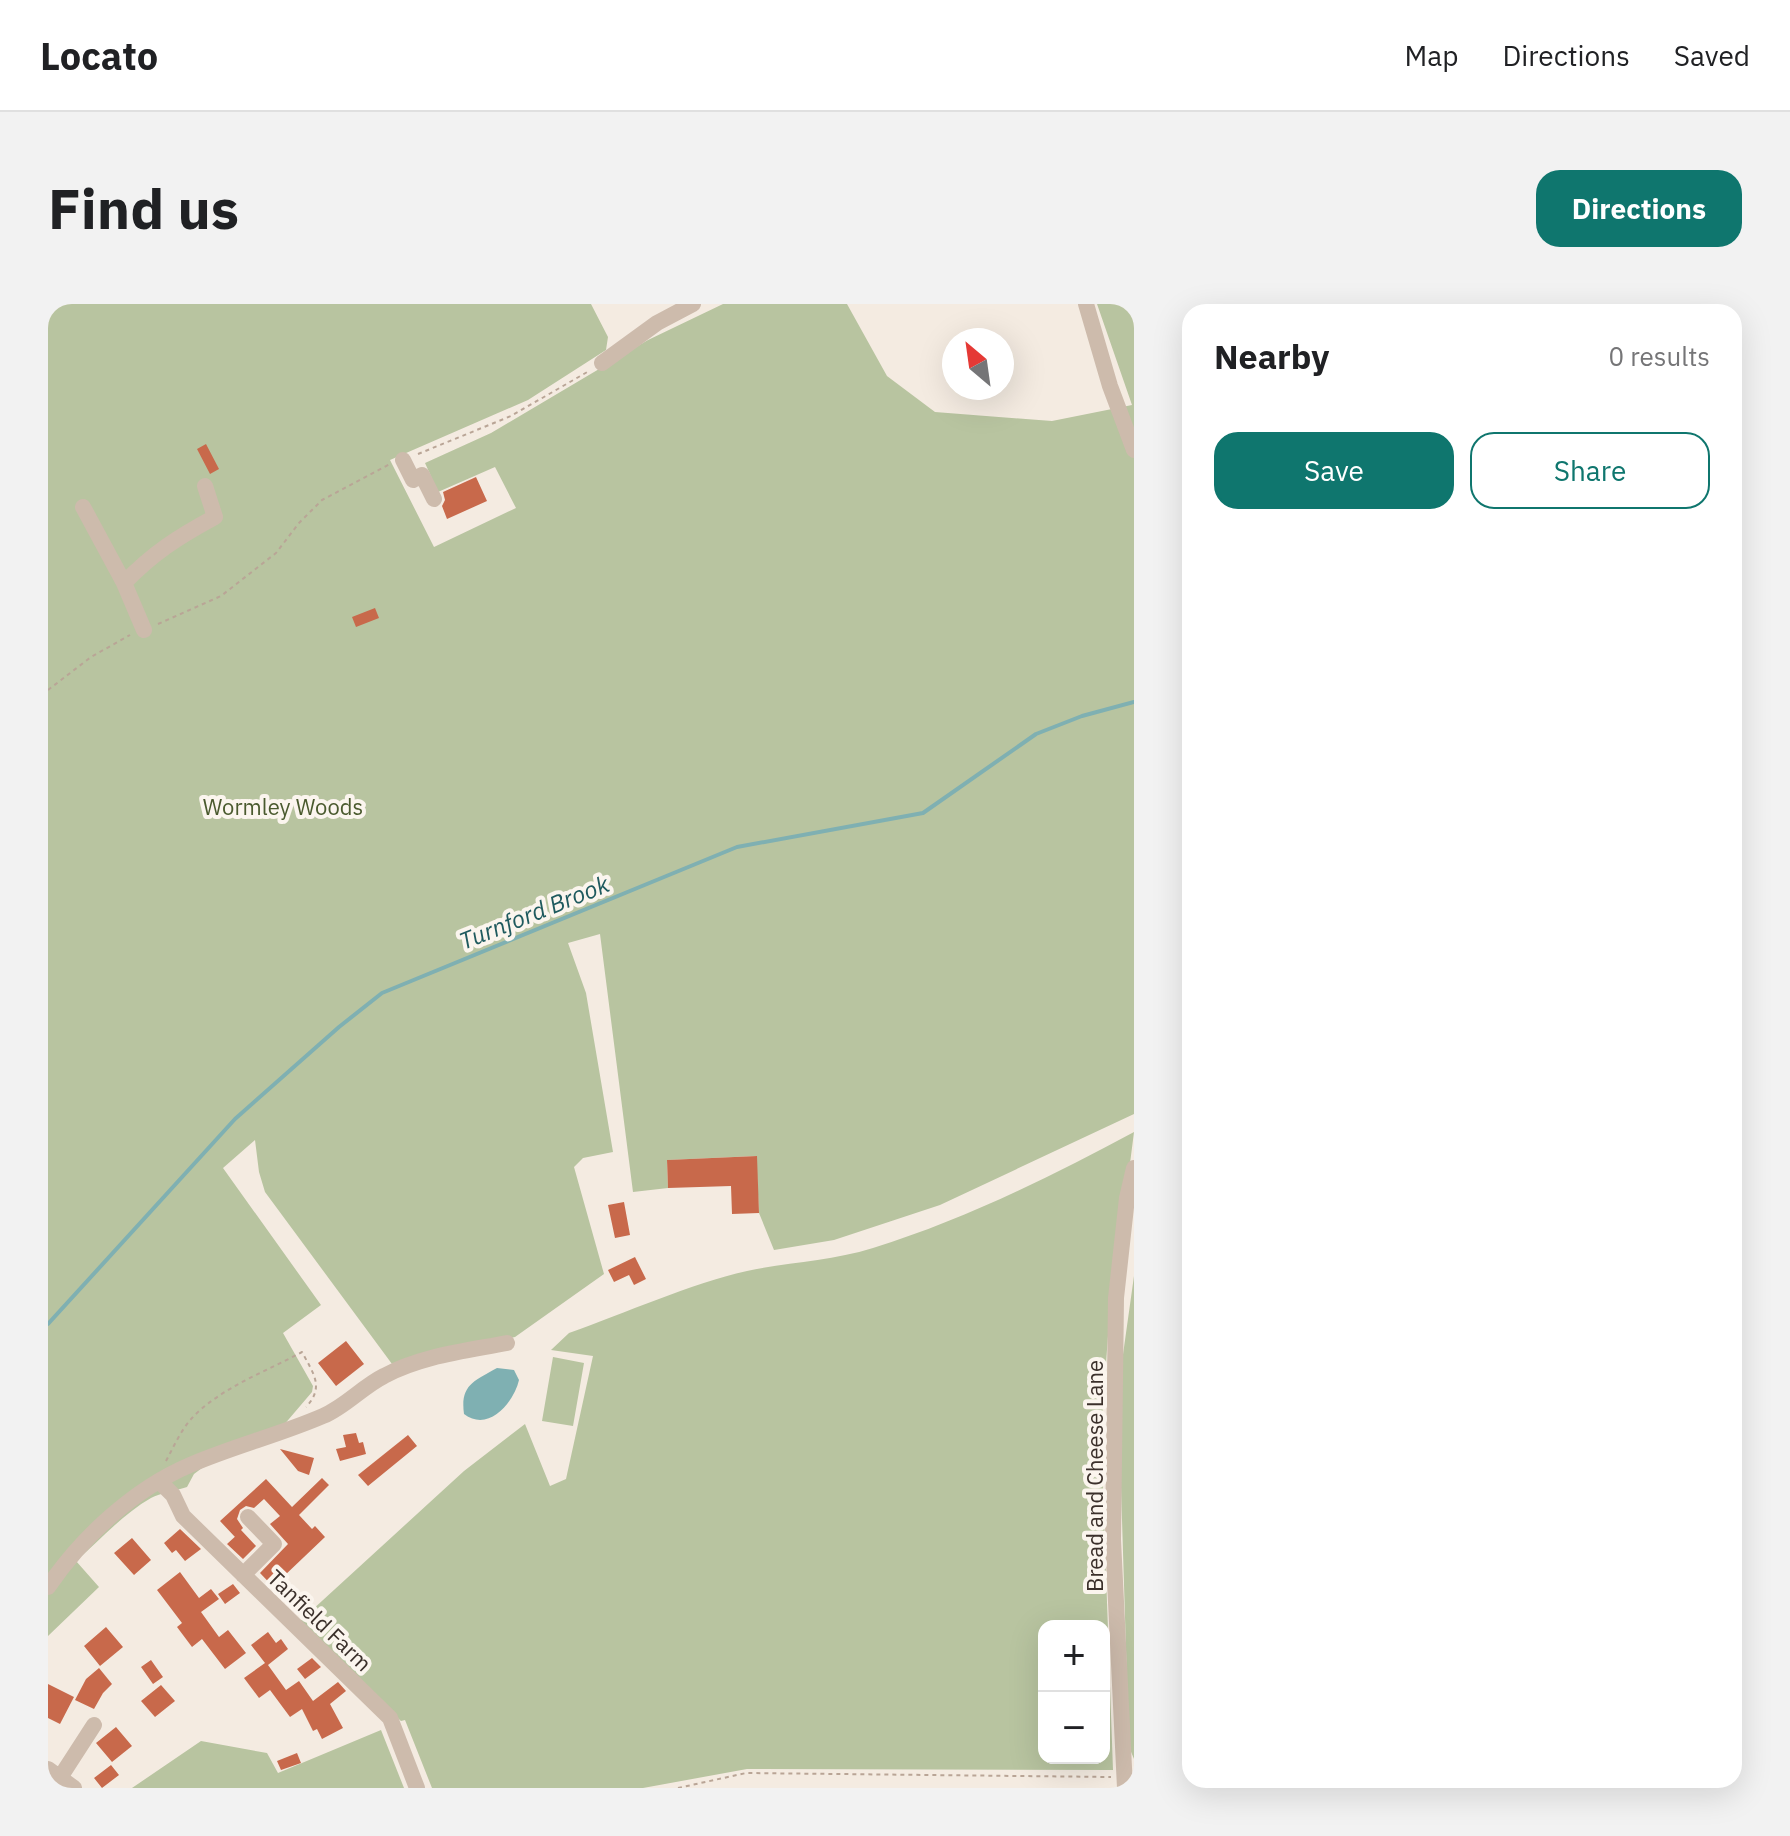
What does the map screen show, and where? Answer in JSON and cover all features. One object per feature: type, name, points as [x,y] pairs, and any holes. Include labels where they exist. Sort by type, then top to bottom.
[{"type":"street","points":[[602,363],[657,323],[693,304]]},
{"type":"street","points":[[1086,304],[1110,386],[1134,450]]},
{"type":"street","points":[[403,460],[413,480],[422,475],[434,499]]},
{"type":"street","points":[[124,583],[149,557],[177,537],[215,517],[205,486]]},
{"type":"street","points":[[83,507],[124,583],[144,630]]},
{"type":"street","name":"Bread and Cheese Lane","points":[[1128,1781],[1113,1540],[1116,1298],[1127,1198],[1134,1168]]},
{"type":"street","points":[[48,1587],[71,1555],[126,1505],[159,1481],[188,1466],[329,1414],[380,1378],[409,1364],[507,1343]]},
{"type":"street","points":[[173,1495],[188,1466]]},
{"type":"street","name":"Tanfield Farm","points":[[159,1481],[173,1495],[183,1516],[390,1718],[417,1788]]},
{"type":"street","points":[[243,1575],[274,1544],[248,1517]]},
{"type":"street","points":[[74,1788],[54,1772],[94,1725]]},
{"type":"path","points":[[48,690],[91,657],[221,596],[276,553],[322,500],[403,460],[511,416],[547,398],[602,363]]},
{"type":"path","points":[[159,1481],[163,1467],[193,1416],[233,1388],[302,1352],[317,1381],[317,1390],[314,1399],[288,1431]]},
{"type":"path","points":[[678,1788],[746,1773],[1128,1781]]},
{"type":"green space","name":"Wormley Woods","points":[[48,304],[591,304],[608,337],[606,350],[528,400],[390,460],[434,547],[516,508],[495,467],[438,492],[425,463],[491,433],[648,340],[723,304],[847,304],[887,376],[935,412],[1052,421],[1132,405],[1097,304],[1134,304],[1134,1114],[940,1205],[834,1240],[774,1250],[759,1213],[756,1156],[667,1160],[668,1188],[633,1192],[600,934],[568,943],[586,993],[613,1152],[583,1158],[574,1167],[604,1274],[515,1337],[392,1364],[265,1192],[255,1140],[223,1168],[321,1305],[283,1333],[313,1386],[312,1392],[283,1426],[202,1468],[194,1474],[187,1487],[151,1498],[76,1561],[99,1587],[48,1636]]},
{"type":"green space","points":[[1134,1132],[1108,1336],[1101,1433],[1108,1620],[1038,1620],[1038,1764],[1110,1764],[1110,1686],[1113,1770],[747,1769],[643,1788],[432,1788],[405,1720],[401,1721],[366,1690],[299,1622],[464,1471],[525,1424],[550,1486],[566,1479],[593,1356],[551,1350],[569,1333],[725,1277],[842,1256],[907,1237],[1038,1181]]},
{"type":"green space","points":[[1134,1276],[1134,1759],[1129,1747],[1118,1390]]},
{"type":"green space","points":[[553,1357],[584,1363],[573,1426],[542,1421]]},
{"type":"green space","points":[[381,1730],[404,1788],[132,1788],[201,1741],[267,1753],[278,1773]]},
{"type":"water","points":[[497,1368],[514,1370],[519,1380],[512,1397],[491,1417],[473,1419],[464,1414],[464,1396],[470,1385]]},
{"type":"building","points":[[206,444],[219,469],[210,474],[197,449]]},
{"type":"building","points":[[476,477],[487,501],[447,519],[442,506],[445,500],[443,492]]},
{"type":"building","points":[[375,608],[379,618],[356,627],[352,617]]},
{"type":"building","points":[[757,1156],[759,1213],[732,1214],[731,1186],[668,1188],[667,1160]]},
{"type":"building","points":[[624,1202],[630,1235],[615,1238],[608,1205]]},
{"type":"building","points":[[635,1257],[646,1279],[634,1285],[629,1275],[614,1282],[608,1270]]},
{"type":"building","points":[[346,1341],[364,1364],[336,1386],[318,1363]]},
{"type":"building","points":[[356,1433],[359,1443],[363,1442],[366,1454],[340,1461],[336,1449],[346,1447],[343,1435]]},
{"type":"building","points":[[408,1435],[417,1446],[368,1486],[358,1475]]},
{"type":"building","points":[[280,1449],[314,1458],[309,1475],[298,1471]]},
{"type":"building","points":[[322,1478],[329,1485],[299,1515],[325,1537],[283,1577],[291,1586],[281,1595],[260,1573],[288,1544],[270,1524],[280,1516],[264,1499],[254,1508],[246,1506],[240,1510],[237,1519],[243,1528],[241,1530],[256,1546],[243,1559],[227,1544],[235,1537],[220,1521],[266,1479],[292,1507]]},
{"type":"building","points":[[180,1529],[201,1549],[185,1561],[176,1550],[172,1553],[164,1543]]},
{"type":"building","points":[[132,1538],[151,1560],[134,1575],[114,1553]]},
{"type":"building","points":[[180,1572],[199,1598],[211,1589],[219,1599],[201,1612],[219,1637],[228,1630],[246,1653],[225,1669],[202,1639],[192,1647],[177,1627],[182,1623],[157,1590]]},
{"type":"building","points":[[233,1584],[240,1593],[225,1604],[218,1594]]},
{"type":"building","points":[[106,1627],[123,1647],[100,1666],[84,1646]]},
{"type":"building","points":[[268,1632],[276,1643],[281,1639],[288,1649],[268,1665],[286,1690],[299,1681],[313,1701],[338,1682],[346,1691],[330,1704],[343,1728],[322,1739],[317,1729],[313,1731],[302,1709],[290,1717],[270,1690],[259,1698],[244,1678],[265,1663],[251,1645]]},
{"type":"building","points":[[312,1658],[321,1667],[305,1679],[297,1669]]},
{"type":"building","points":[[151,1660],[163,1677],[153,1684],[141,1667]]},
{"type":"building","points":[[99,1668],[112,1684],[94,1709],[75,1700],[86,1679]]},
{"type":"building","points":[[48,1684],[74,1697],[60,1724],[48,1718]]},
{"type":"building","points":[[161,1685],[175,1701],[155,1717],[141,1701]]},
{"type":"building","points":[[116,1727],[132,1746],[112,1762],[96,1743]]},
{"type":"building","points":[[297,1753],[301,1763],[281,1770],[277,1761]]},
{"type":"building","points":[[111,1765],[119,1775],[102,1788],[94,1778]]},
{"type":"waterway","name":"Turnford Brook","points":[[48,1324],[235,1119],[382,993],[737,847],[923,813],[1036,734],[1082,716],[1134,702]]}]
